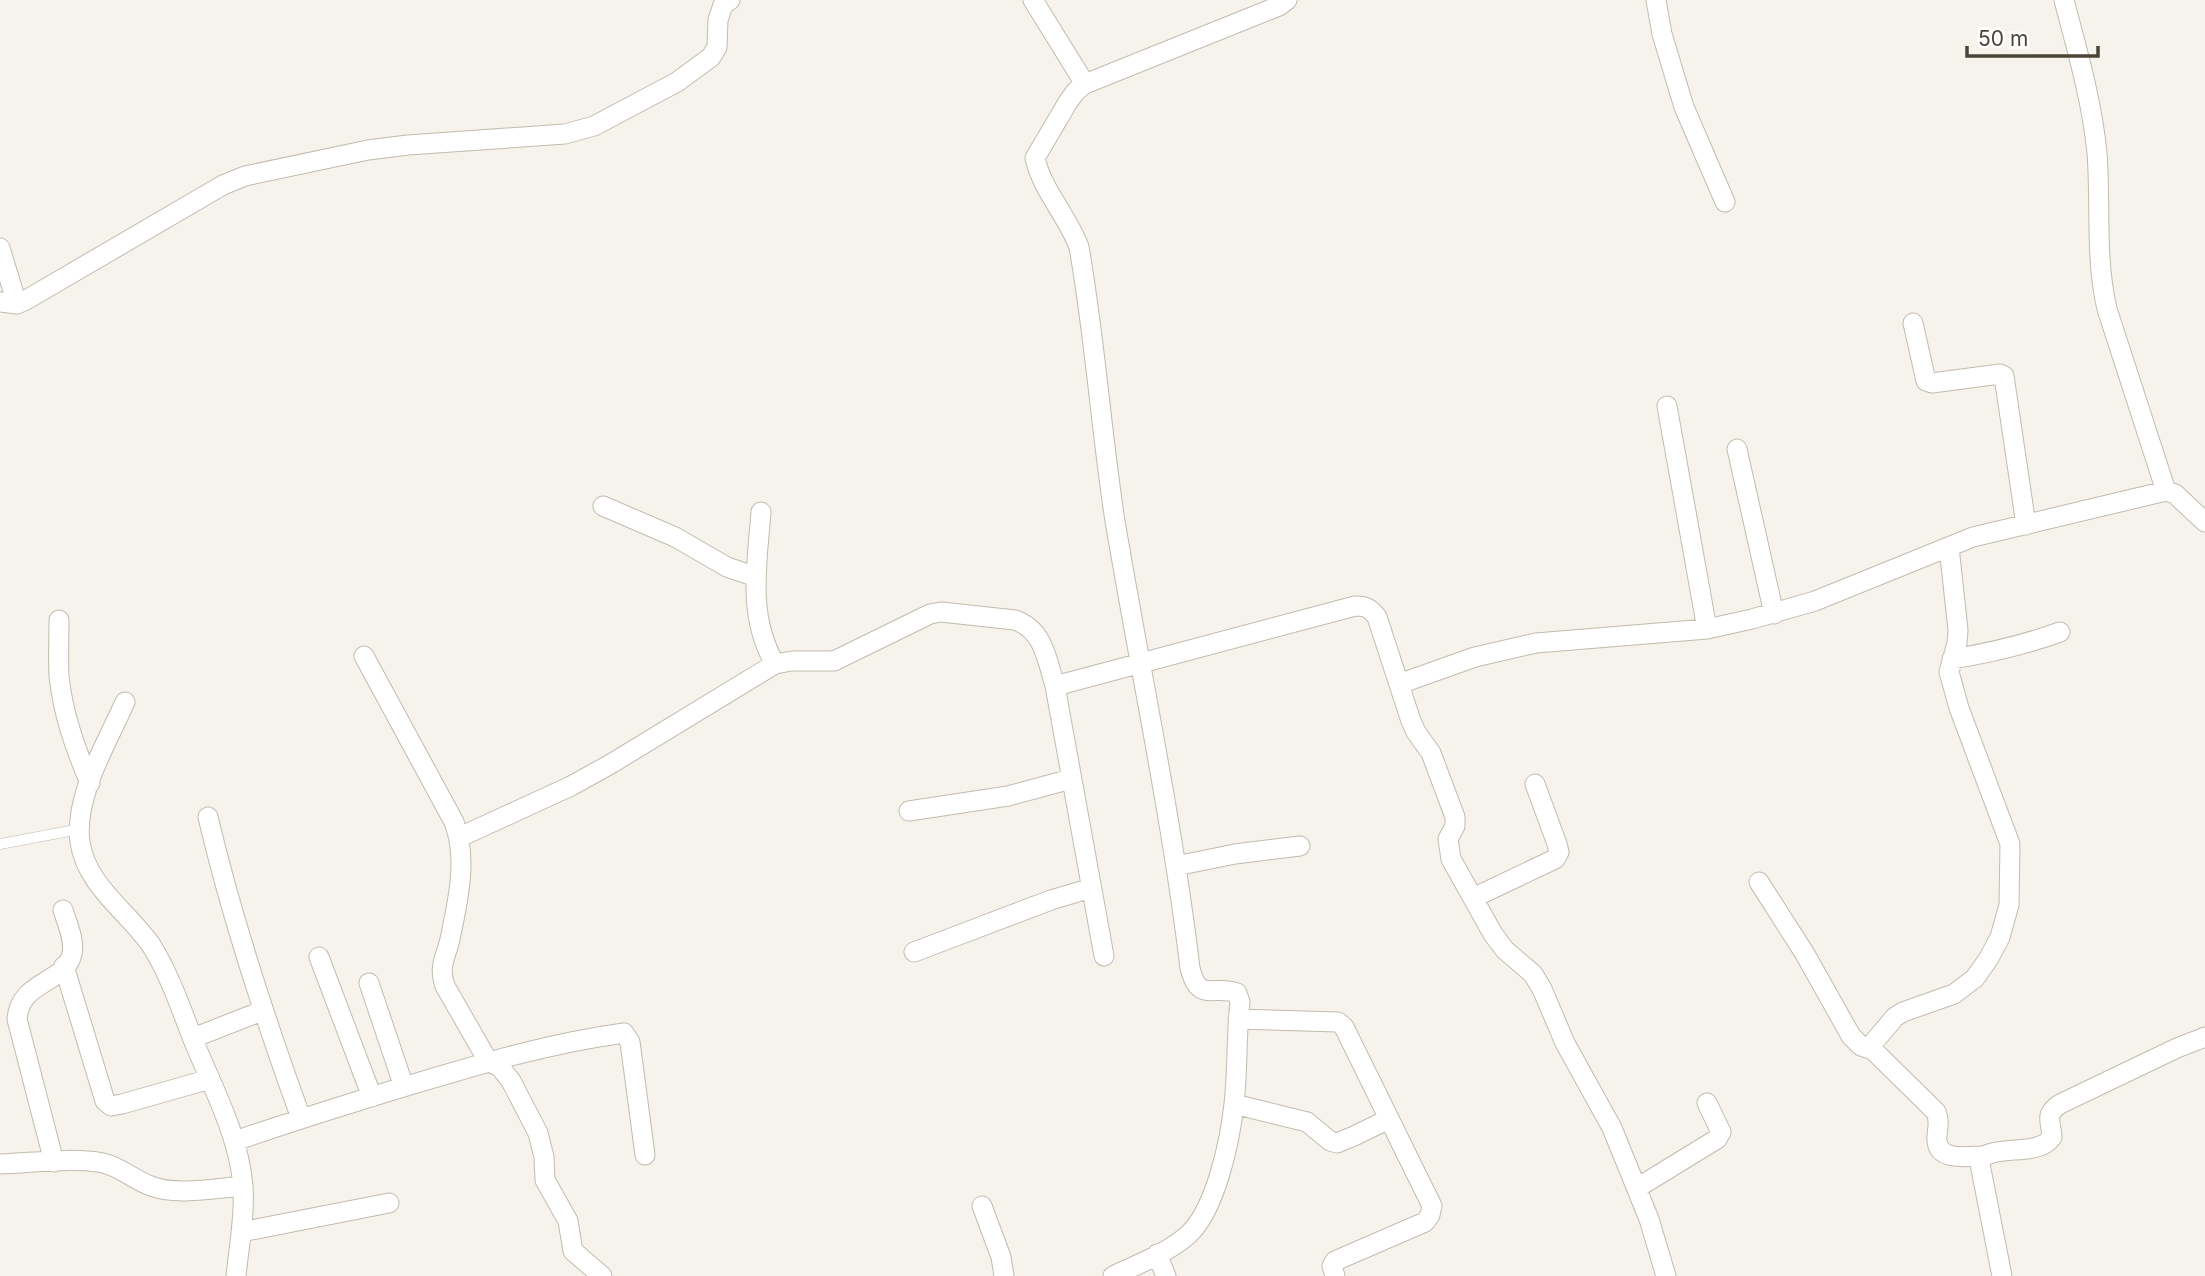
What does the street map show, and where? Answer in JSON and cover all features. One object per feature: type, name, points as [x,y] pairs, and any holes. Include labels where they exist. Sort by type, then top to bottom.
[{"type":"street","points":[[0,248],[8,303],[223,184],[245,176],[368,150],[565,134],[594,126],[677,82],[711,57],[717,47],[718,20],[723,5],[730,0]]},
{"type":"street","points":[[1032,0],[1085,84]]},
{"type":"street","points":[[1113,1276],[1189,1234],[1203,1217],[1223,1163],[1234,1104],[1240,1002],[1237,993],[1229,990],[1202,990],[1193,980],[1176,866],[1106,462],[1079,247],[1035,158],[1068,102],[1085,84],[1269,10],[1287,0]]},
{"type":"street","points":[[1656,0],[1662,34],[1684,107],[1725,202]]},
{"type":"street","points":[[2064,0],[2088,93],[2097,153],[2100,279],[2107,309],[2166,491]]},
{"type":"street","points":[[1913,323],[1926,381],[1932,383],[2000,374],[2004,376],[2026,525]]},
{"type":"street","points":[[1667,406],[1707,629]]},
{"type":"street","points":[[1737,449],[1774,614]]},
{"type":"street","points":[[1399,684],[1475,657],[1536,643],[1707,629],[1774,614],[1815,601],[1973,537],[2166,491],[2175,494],[2205,522]]},
{"type":"street","points":[[603,506],[675,537],[727,567],[756,578]]},
{"type":"street","points":[[761,512],[756,613],[760,631],[775,664]]},
{"type":"street","points":[[1873,1049],[1873,1043],[1895,1017],[1954,994],[1975,978],[2000,937],[2009,905],[2010,844],[1952,688],[1949,672],[1958,630],[1948,547]]},
{"type":"street","points":[[1055,686],[1343,608],[1365,606],[1377,617],[1410,721],[1431,753],[1455,817],[1455,826],[1448,839],[1451,859],[1505,950],[1533,974],[1542,989],[1565,1043],[1612,1128],[1649,1219],[1666,1276]]},
{"type":"street","points":[[460,837],[600,770],[775,664],[792,661],[834,661],[920,617],[941,612],[1004,618],[1027,624],[1042,643],[1055,686],[1104,956]]},
{"type":"street","points":[[59,620],[59,674],[63,701],[77,752],[90,783]]},
{"type":"street","points":[[1952,659],[1993,653],[2060,632]]},
{"type":"street","points":[[364,656],[460,837],[461,869],[450,941],[441,973],[445,986],[488,1061],[500,1068],[512,1081],[538,1133],[544,1157],[545,1180],[568,1221],[573,1251],[602,1276]]},
{"type":"street","points":[[125,702],[85,793],[80,828],[84,860],[95,881],[151,946],[185,1014],[235,1141],[243,1186],[236,1276]]},
{"type":"street","points":[[909,811],[1008,796],[1071,779]]},
{"type":"street","points":[[1473,898],[1555,859],[1559,852],[1535,784]]},
{"type":"street","points":[[208,817],[220,870],[262,1011],[301,1118]]},
{"type":"street","points":[[1176,866],[1235,854],[1300,846]]},
{"type":"street","points":[[1759,882],[1805,954],[1851,1036],[1861,1046],[1873,1049],[1936,1112],[1939,1148],[1947,1155],[1983,1156],[2049,1142],[2052,1137],[2049,1116],[2060,1104],[2205,1037]]},
{"type":"street","points":[[914,952],[1051,900],[1091,888]]},
{"type":"street","points":[[54,1162],[17,1019],[18,1005],[27,994],[64,967],[72,955],[72,939],[63,910]]},
{"type":"street","points":[[319,957],[372,1097]]},
{"type":"street","points":[[64,967],[105,1101],[111,1106],[210,1079]]},
{"type":"street","points":[[369,983],[404,1087]]},
{"type":"street","points":[[193,1038],[262,1011]]},
{"type":"street","points":[[1238,1020],[1338,1022],[1344,1027],[1432,1206],[1425,1222],[1335,1261],[1332,1266],[1335,1276]]},
{"type":"street","points":[[235,1141],[488,1061],[588,1038],[624,1033],[630,1042],[645,1155]]},
{"type":"street","points":[[1637,1188],[1717,1139],[1721,1132],[1720,1126],[1707,1103]]},
{"type":"street","points":[[1234,1104],[1307,1122],[1330,1141],[1337,1143],[1389,1119]]},
{"type":"street","points":[[1983,1156],[1979,1159],[1980,1171],[2002,1276]]},
{"type":"street","points":[[0,1164],[85,1161],[105,1164],[128,1172],[152,1186],[171,1190],[243,1186]]},
{"type":"street","points":[[241,1231],[389,1203]]},
{"type":"street","points":[[982,1206],[1001,1257],[1004,1276]]},
{"type":"street","points":[[1157,1254],[1166,1276]]},
{"type":"lane","points":[[0,844],[80,828]]}]
